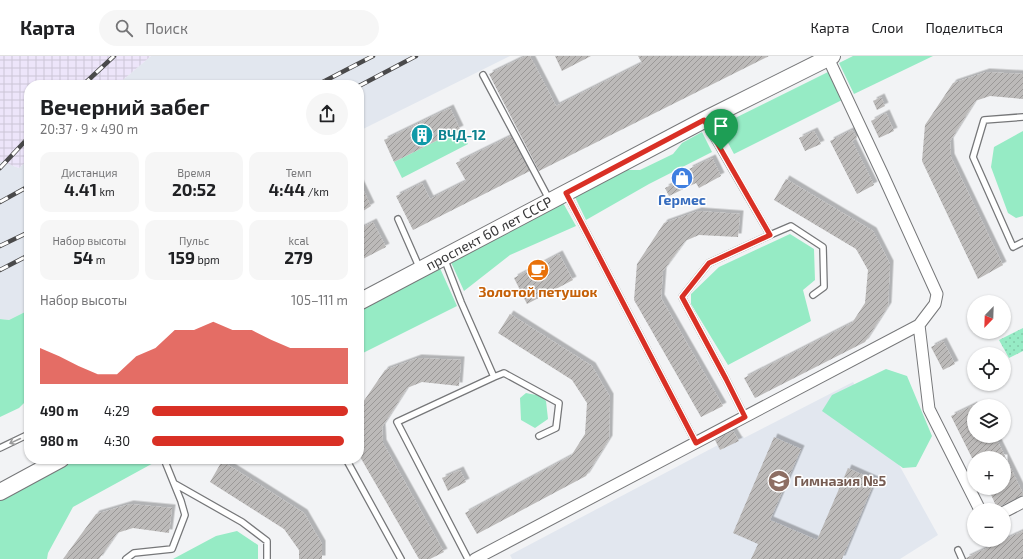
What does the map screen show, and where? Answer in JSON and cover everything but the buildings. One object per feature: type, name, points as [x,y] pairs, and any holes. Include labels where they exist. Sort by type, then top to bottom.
[{"type":"street","name":"проспект 60 лет СССР","points":[[364,299],[704,120],[829,57]]},
{"type":"street","points":[[475,559],[919,325],[935,304],[937,294],[829,57]]},
{"type":"street","points":[[919,325],[928,409],[976,503]]},
{"type":"street","points":[[0,492],[52,464]]},
{"type":"street","points":[[1011,508],[1023,502]]},
{"type":"lane","points":[[483,75],[550,201]]},
{"type":"lane","points":[[1023,118],[984,120],[973,158],[1013,247],[1023,242]]},
{"type":"lane","points":[[704,120],[770,235]]},
{"type":"lane","points":[[566,193],[696,443]]},
{"type":"lane","points":[[398,219],[420,269]]},
{"type":"lane","points":[[745,417],[682,297],[709,263],[791,226],[823,247],[824,287],[813,295]]},
{"type":"lane","points":[[443,257],[494,377]]},
{"type":"lane","points":[[468,559],[397,422],[504,373],[559,403],[556,428],[538,436]]},
{"type":"lane","points":[[0,448],[24,436]]},
{"type":"lane","points":[[126,559],[134,553],[172,549],[185,515],[175,484],[166,464]]},
{"type":"lane","points":[[349,464],[401,559]]},
{"type":"lane","points":[[175,484],[242,522],[267,541],[267,559]]},
{"type":"lane","points":[[958,550],[962,559]]},
{"type":"shaded area","points":[[0,56],[151,56],[123,80],[24,80],[24,164],[19,168],[0,161]]},
{"type":"shaded area","points":[[151,56],[510,56],[364,129],[364,80],[123,80]]},
{"type":"shaded area","points":[[0,161],[19,168],[24,164],[24,312],[9,320],[0,319]]},
{"type":"shaded area","name":"Гимназия №5","points":[[853,382],[938,535],[900,559],[512,559],[510,555],[718,445],[720,450],[738,441],[738,439],[743,436],[744,438]]},
{"type":"green space","points":[[853,56],[933,56],[854,94],[839,63]]},
{"type":"green space","points":[[828,72],[842,100],[734,154],[719,126]]},
{"type":"green space","points":[[460,129],[468,144],[402,178],[394,162]]},
{"type":"green space","points":[[1023,131],[1023,216],[1016,218],[1008,213],[991,167],[994,147]]},
{"type":"green space","points":[[702,132],[712,152],[649,184],[586,220],[574,195],[623,170],[640,170],[673,154],[682,143]]},
{"type":"green space","points":[[562,201],[576,226],[510,255],[464,291],[450,260]]},
{"type":"green space","points":[[790,234],[814,249],[815,280],[803,290],[811,321],[728,365],[691,304],[691,294],[719,267]]},
{"type":"green space","points":[[439,266],[457,306],[364,352],[364,304]]},
{"type":"green space","points":[[24,312],[24,403],[19,408],[0,417],[0,319],[9,320]]},
{"type":"green space","points":[[1023,328],[1023,351],[1011,357],[1011,347],[1003,347],[999,340],[1011,339],[1011,334]]},
{"type":"green space","points":[[886,369],[907,376],[932,436],[916,467],[903,468],[822,411],[832,395]]},
{"type":"green space","points":[[526,393],[541,396],[546,401],[548,419],[535,428],[521,420],[520,398]]},
{"type":"green space","points":[[64,464],[152,464],[73,507],[48,553],[47,559],[0,559],[0,498]]},
{"type":"green space","points":[[237,531],[258,545],[258,559],[173,559],[216,536]]},
{"type":"railway","points":[[88,80],[114,56]]},
{"type":"railway","points":[[327,80],[373,56]]},
{"type":"railway","points":[[364,83],[416,56]]},
{"type":"railway","points":[[0,168],[24,142]]},
{"type":"railway","points":[[0,202],[24,189]]},
{"type":"railway","points":[[0,246],[24,234]]},
{"type":"railway","points":[[0,270],[24,258]]},
{"type":"place","name":"ВЧД-12","points":[[422,135]]},
{"type":"place","name":"Гермес","points":[[682,178]]},
{"type":"place","name":"Золотой петушок","points":[[538,270]]},
{"type":"place","name":"Гимназия №5","points":[[779,481]]},
{"type":"route","points":[[704,120],[721,150],[770,235],[709,263],[682,297],[745,417],[696,443],[566,193],[704,120]]}]
